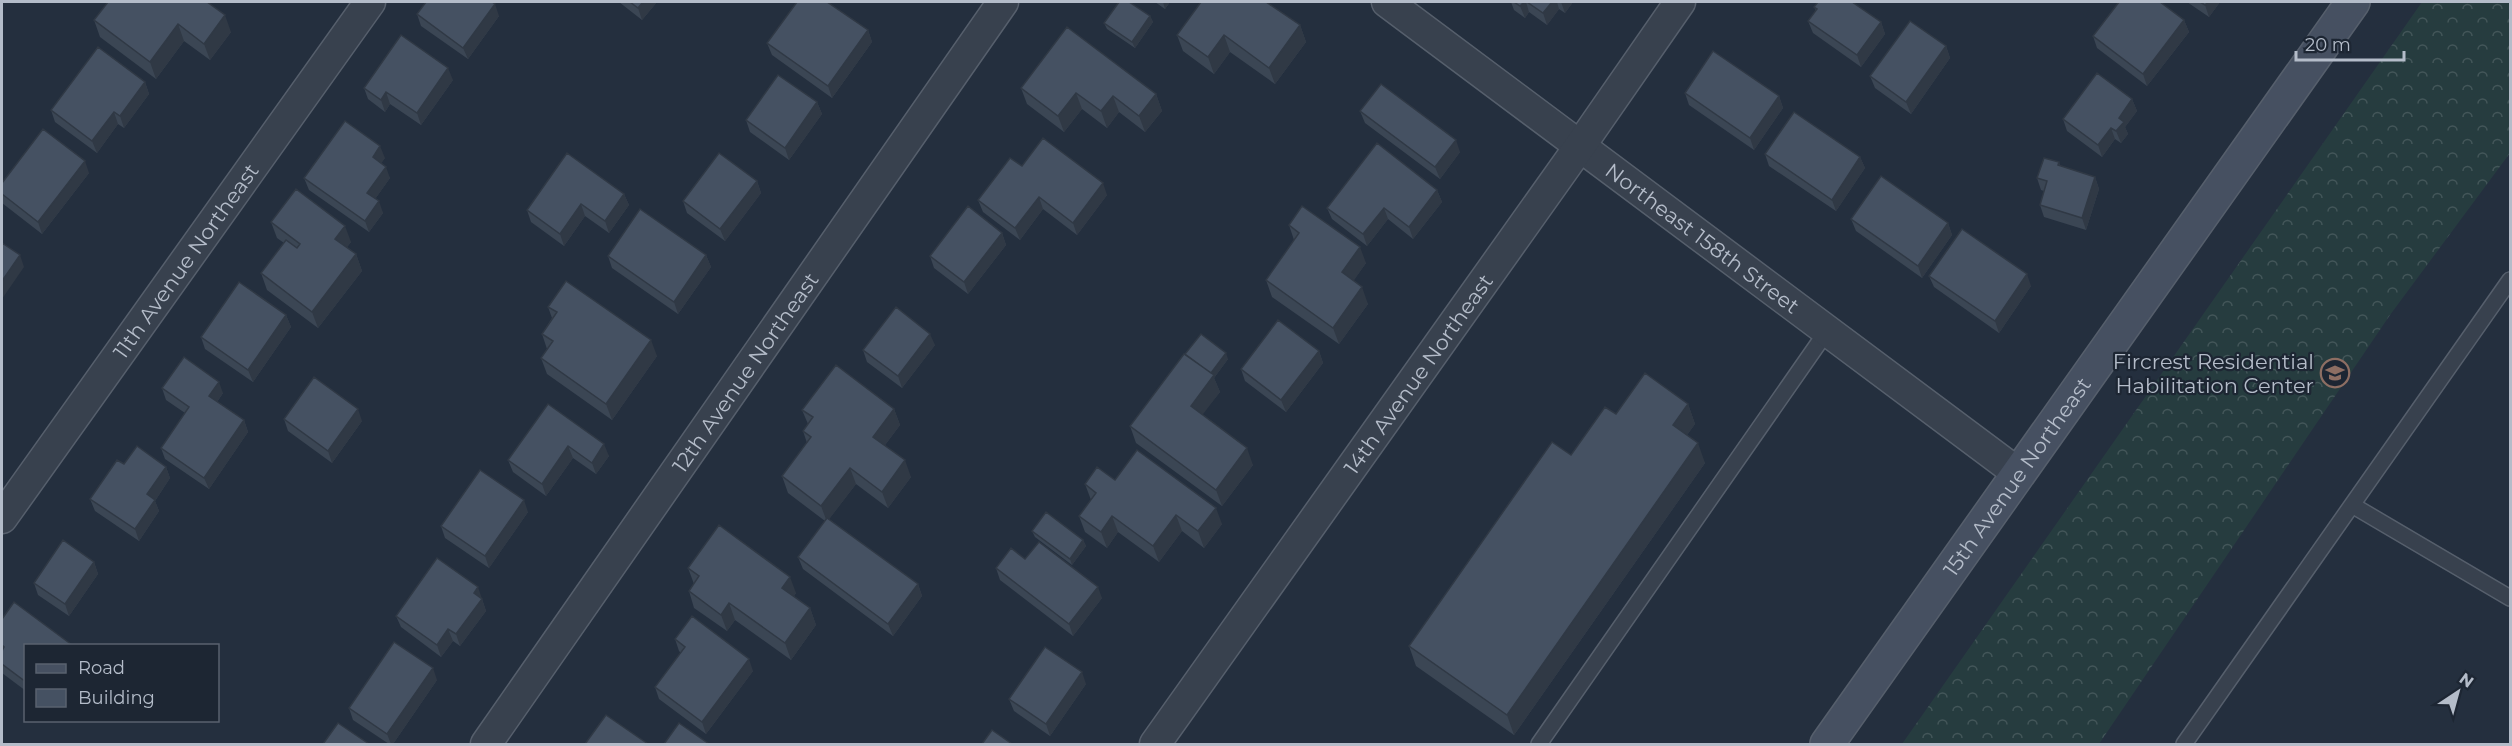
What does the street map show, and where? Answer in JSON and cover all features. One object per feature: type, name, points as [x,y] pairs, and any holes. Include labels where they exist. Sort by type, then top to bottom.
[{"type":"main road","name":"15th Avenue Northeast","points":[[1827,744],[2353,2]]},
{"type":"street","name":"11th Avenue Northeast","points":[[2,518],[370,2]]},
{"type":"street","name":"12th Avenue Northeast","points":[[486,744],[1003,2]]},
{"type":"street","name":"Northeast 158th Street","points":[[1387,2],[2019,474]]},
{"type":"street","name":"14th Avenue Northeast","points":[[1155,744],[1680,2]]},
{"type":"lane","points":[[2184,744],[2511,280]]},
{"type":"lane","points":[[1539,744],[1827,331]]},
{"type":"lane","points":[[2352,505],[2511,598]]},
{"type":"green space","points":[[2422,2],[2510,2],[2510,153],[2390,315],[2099,744],[1902,744]]},
{"type":"building","points":[[108,2],[207,2],[225,15],[204,44],[178,24],[150,62],[94,20]]},
{"type":"building","points":[[426,2],[492,2],[495,4],[463,48],[417,14]]},
{"type":"building","points":[[630,2],[643,2],[638,8]]},
{"type":"building","points":[[797,2],[827,2],[868,30],[828,86],[767,43]]},
{"type":"building","points":[[1119,2],[1129,2],[1150,16],[1132,42],[1104,23]]},
{"type":"building","points":[[1201,2],[1266,2],[1300,25],[1269,68],[1224,35],[1208,57],[1177,35]]},
{"type":"building","points":[[1527,2],[1552,2],[1543,13]]},
{"type":"building","points":[[1818,2],[1852,2],[1881,22],[1857,55],[1808,21],[1817,9],[1814,7]]},
{"type":"building","points":[[2119,2],[2160,2],[2184,20],[2143,74],[2093,36]]},
{"type":"building","points":[[1910,21],[1946,46],[1906,102],[1870,76]]},
{"type":"building","points":[[1067,27],[1156,94],[1139,116],[1113,96],[1101,111],[1076,93],[1058,116],[1021,88]]},
{"type":"building","points":[[401,35],[448,68],[417,113],[386,92],[381,100],[364,88]]},
{"type":"building","points":[[98,47],[145,82],[120,116],[114,112],[92,141],[51,110]]},
{"type":"building","points":[[1713,51],[1779,96],[1750,138],[1685,93]]},
{"type":"building","points":[[2097,73],[2132,99],[2119,118],[2124,122],[2116,131],[2111,128],[2098,145],[2063,119]]},
{"type":"building","points":[[778,75],[817,102],[785,148],[746,120]]},
{"type":"building","points":[[1381,84],[1456,140],[1435,167],[1360,111]]},
{"type":"building","points":[[1794,112],[1860,157],[1832,200],[1765,154]]},
{"type":"building","points":[[345,121],[380,146],[373,157],[386,167],[367,193],[379,201],[365,221],[304,178]]},
{"type":"building","points":[[43,129],[85,161],[38,222],[2,194],[2,183]]},
{"type":"building","points":[[1043,138],[1103,183],[1073,223],[1039,197],[1015,228],[978,200],[1010,158],[1022,166]]},
{"type":"building","points":[[1377,143],[1437,190],[1409,227],[1384,208],[1363,234],[1327,208]]},
{"type":"building","points":[[567,153],[624,194],[605,221],[581,204],[560,234],[527,210]]},
{"type":"building","points":[[719,153],[757,181],[720,229],[683,201]]},
{"type":"building","points":[[2044,158],[2095,177],[2082,218],[2040,205],[2047,181],[2037,178]]},
{"type":"building","points":[[1881,176],[1948,223],[1918,266],[1851,219]]},
{"type":"building","points":[[296,189],[345,226],[335,239],[356,254],[312,312],[261,273],[286,240],[297,248],[300,244],[271,222]]},
{"type":"building","points":[[968,206],[1002,233],[964,282],[930,256]]},
{"type":"building","points":[[1302,206],[1360,247],[1342,272],[1362,287],[1333,328],[1266,280],[1299,233],[1289,225]]},
{"type":"building","points":[[640,209],[706,255],[674,302],[608,256]]},
{"type":"building","points":[[1962,229],[2027,274],[1995,321],[1929,276]]},
{"type":"building","points":[[2,243],[20,255],[2,281]]},
{"type":"building","points":[[566,281],[651,340],[606,404],[541,358],[553,341],[542,334],[557,312],[548,307]]},
{"type":"building","points":[[239,282],[286,315],[248,370],[201,337]]},
{"type":"building","points":[[896,307],[930,334],[898,376],[863,350]]},
{"type":"building","points":[[1278,320],[1319,351],[1281,400],[1241,369]]},
{"type":"building","points":[[1201,334],[1226,353],[1211,373],[1185,354]]},
{"type":"building","points":[[1184,354],[1214,375],[1191,406],[1247,448],[1216,490],[1130,426]]},
{"type":"building","points":[[184,357],[219,382],[209,396],[244,420],[204,478],[161,448],[189,407],[162,388]]},
{"type":"building","points":[[836,365],[894,409],[873,437],[905,460],[882,492],[850,468],[821,506],[782,476],[811,437],[803,431],[813,417],[802,410]]},
{"type":"building","points":[[1645,373],[1688,404],[1673,425],[1698,443],[1507,715],[1409,646],[1552,442],[1571,455],[1605,407],[1616,414]]},
{"type":"building","points":[[314,377],[358,409],[328,451],[284,419]]},
{"type":"building","points":[[548,404],[604,444],[592,463],[568,446],[542,484],[508,460]]},
{"type":"building","points":[[137,446],[166,467],[147,494],[155,500],[135,529],[90,499],[117,460],[124,464]]},
{"type":"building","points":[[1137,450],[1216,508],[1198,531],[1176,515],[1153,546],[1112,516],[1101,532],[1079,516],[1096,493],[1085,484],[1097,467],[1115,480]]},
{"type":"building","points":[[480,470],[524,500],[485,556],[441,526]]},
{"type":"building","points":[[1046,512],[1083,540],[1070,559],[1032,531]]},
{"type":"building","points":[[827,518],[918,584],[888,624],[798,557]]},
{"type":"building","points":[[719,525],[790,577],[782,588],[810,608],[785,643],[729,603],[721,615],[689,591],[699,576],[688,568]]},
{"type":"building","points":[[63,540],[94,562],[65,604],[34,583]]},
{"type":"building","points":[[1039,542],[1098,587],[1069,624],[996,568],[1011,548],[1025,559]]},
{"type":"building","points":[[437,558],[478,587],[474,593],[482,599],[456,634],[448,629],[437,645],[396,616]]},
{"type":"building","points":[[14,602],[71,644],[24,644],[24,680],[2,664],[4,647],[2,645],[2,619]]},
{"type":"building","points":[[692,616],[749,659],[702,722],[655,687],[685,647],[675,639]]},
{"type":"building","points":[[394,642],[433,668],[387,734],[349,708]]},
{"type":"building","points":[[1045,647],[1082,672],[1046,724],[1009,699]]},
{"type":"building","points":[[606,715],[648,744],[585,744]]},
{"type":"building","points":[[338,723],[369,744],[323,744]]},
{"type":"building","points":[[679,723],[709,744],[664,744]]},
{"type":"building","points":[[992,730],[1012,744],[982,744]]},
{"type":"place","name":"Fircrest Residential Habilitation Center","points":[[2335,373]]}]
